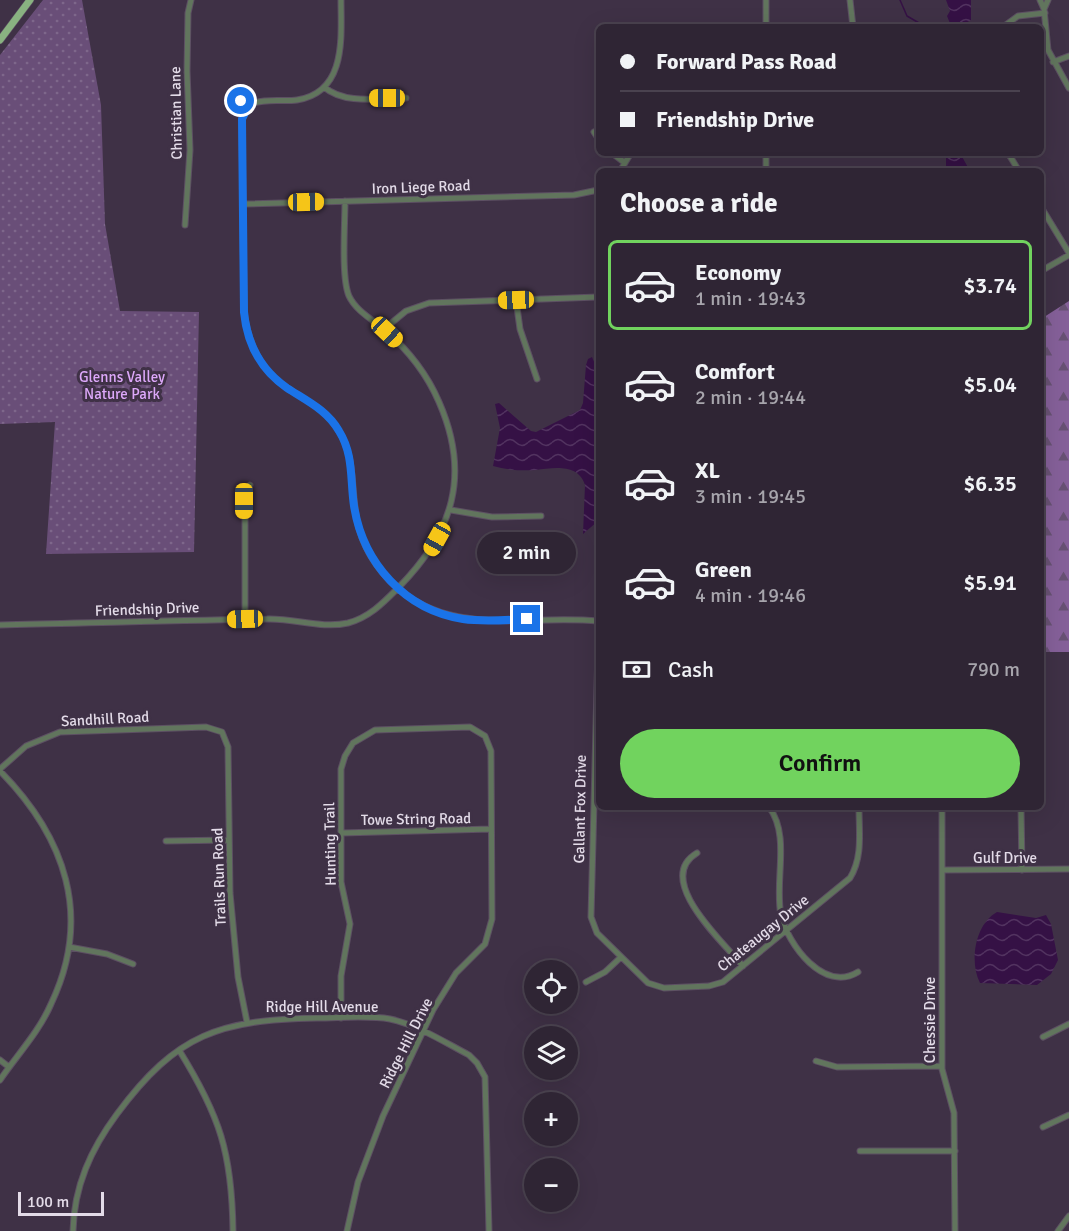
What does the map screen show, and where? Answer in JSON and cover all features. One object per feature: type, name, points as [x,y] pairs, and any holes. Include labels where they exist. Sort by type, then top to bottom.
[{"type":"main road","points":[[0,40],[29,0]]},
{"type":"street","name":"Christian Lane","points":[[185,225],[190,150],[187,62],[190,0]]},
{"type":"street","points":[[341,0],[341,50],[338,67],[324,87],[302,99],[256,101],[248,107],[242,119],[244,312],[249,340],[270,374],[320,409],[339,431],[351,461],[354,505],[360,531],[374,561],[398,588],[424,607],[464,620],[568,618],[596,621]]},
{"type":"street","points":[[766,0],[766,24]]},
{"type":"street","points":[[850,0],[853,24]]},
{"type":"street","points":[[1041,0],[1045,11],[1048,50],[1069,88]]},
{"type":"street","points":[[1045,11],[1048,0]]},
{"type":"street","points":[[1007,24],[1018,16],[1045,11]]},
{"type":"street","points":[[1053,62],[1069,56]]},
{"type":"street","points":[[324,87],[338,96],[348,98],[406,98]]},
{"type":"street","points":[[241,101],[248,107]]},
{"type":"street","points":[[616,156],[625,163]]},
{"type":"street","points":[[622,168],[629,156]]},
{"type":"street","name":"Iron Liege Road","points":[[243,204],[574,195],[596,190]]},
{"type":"street","points":[[345,201],[348,295],[358,309],[384,329],[419,366],[444,413],[451,437],[455,468],[451,510],[492,517],[541,516]]},
{"type":"street","points":[[1044,212],[1069,254],[1044,269]]},
{"type":"street","points":[[384,329],[406,311],[429,303],[596,297]]},
{"type":"street","points":[[516,300],[520,329],[537,379]]},
{"type":"street","points":[[245,619],[244,501],[250,485]]},
{"type":"street","name":"Friendship Drive","points":[[0,625],[284,618],[315,625],[350,622],[376,609],[398,588],[430,551],[451,510]]},
{"type":"street","name":"Sandhill Road","points":[[0,770],[26,746],[60,732],[206,727],[222,732]]},
{"type":"street","name":"Ridge Hill Drive","points":[[347,1231],[353,1198],[362,1171],[383,1116],[422,1032],[456,973],[478,953],[490,933],[491,751],[483,734],[470,727],[386,728],[367,733],[353,743]]},
{"type":"street","name":"Trails Run Road","points":[[222,732],[228,747],[228,840],[233,935],[247,1022]]},
{"type":"street","name":"Hunting Trail","points":[[341,1018],[341,976],[350,924],[341,882],[341,769],[345,756],[353,743]]},
{"type":"street","name":"Gallant Fox Drive","points":[[596,759],[591,917],[597,933],[621,958]]},
{"type":"street","points":[[0,770],[37,813],[58,853],[69,899],[69,947],[63,975],[51,1005],[0,1080]]},
{"type":"street","points":[[770,810],[778,826],[780,912],[786,930],[815,967],[825,976],[841,979],[858,972]]},
{"type":"street","name":"Chateaugay Drive","points":[[621,958],[648,983],[663,988],[709,986],[723,982],[850,878],[857,866],[859,810]]},
{"type":"street","name":"Chessie Drive","points":[[942,810],[942,1066],[954,1110],[955,1231]]},
{"type":"street","points":[[1021,810],[1022,870]]},
{"type":"street","name":"Towe String Road","points":[[341,833],[491,829]]},
{"type":"street","points":[[166,841],[228,840]]},
{"type":"street","points":[[697,853],[686,862],[681,874],[682,887],[689,901],[743,966]]},
{"type":"street","name":"Gulf Drive","points":[[942,870],[1069,869]]},
{"type":"street","points":[[69,947],[107,954],[133,964]]},
{"type":"street","points":[[586,982],[605,972],[621,958]]},
{"type":"street","name":"Ridge Hill Avenue","points":[[73,1231],[82,1178],[102,1135],[138,1085],[179,1050],[207,1034],[247,1022],[341,1018],[391,1020],[469,1055],[477,1063],[485,1080],[489,1231]]},
{"type":"street","points":[[1043,1037],[1069,1024]]},
{"type":"street","points":[[179,1050],[208,1099],[219,1123],[228,1155],[233,1231]]},
{"type":"street","points":[[0,1060],[9,1067]]},
{"type":"street","points":[[816,1060],[837,1067],[942,1066]]},
{"type":"street","points":[[1043,1127],[1069,1114]]},
{"type":"street","points":[[860,1151],[955,1151]]},
{"type":"street","points":[[1058,1231],[1069,1216]]},
{"type":"green space","name":"Glenns Valley Nature Park","points":[[43,0],[82,0],[101,105],[105,224],[120,311],[199,312],[194,552],[46,554],[55,422],[0,424],[0,55]]},
{"type":"green space","points":[[1069,301],[1069,652],[1044,652],[1044,317]]},
{"type":"water","points":[[946,0],[971,0],[971,20],[964,24],[950,24],[947,16],[950,11]]},
{"type":"water","points":[[946,156],[962,156],[968,168],[946,168]]},
{"type":"water","points":[[592,357],[596,366],[596,523],[583,534],[585,485],[577,473],[564,468],[520,470],[493,466],[500,428],[495,404],[499,403],[531,431],[536,432],[580,410],[583,403],[588,359]]},
{"type":"water","points":[[997,912],[1036,918],[1046,915],[1051,924],[1058,960],[1051,974],[1037,985],[980,983],[975,965],[976,944],[984,925]]},
{"type":"waterway","points":[[900,0],[907,16],[921,24]]},
{"type":"route","points":[[241,101],[248,107],[242,119],[244,312],[249,340],[257,357],[270,374],[320,409],[332,420],[339,431],[351,461],[354,505],[360,531],[374,561],[398,588],[424,607],[446,616],[485,621],[527,619]]}]
